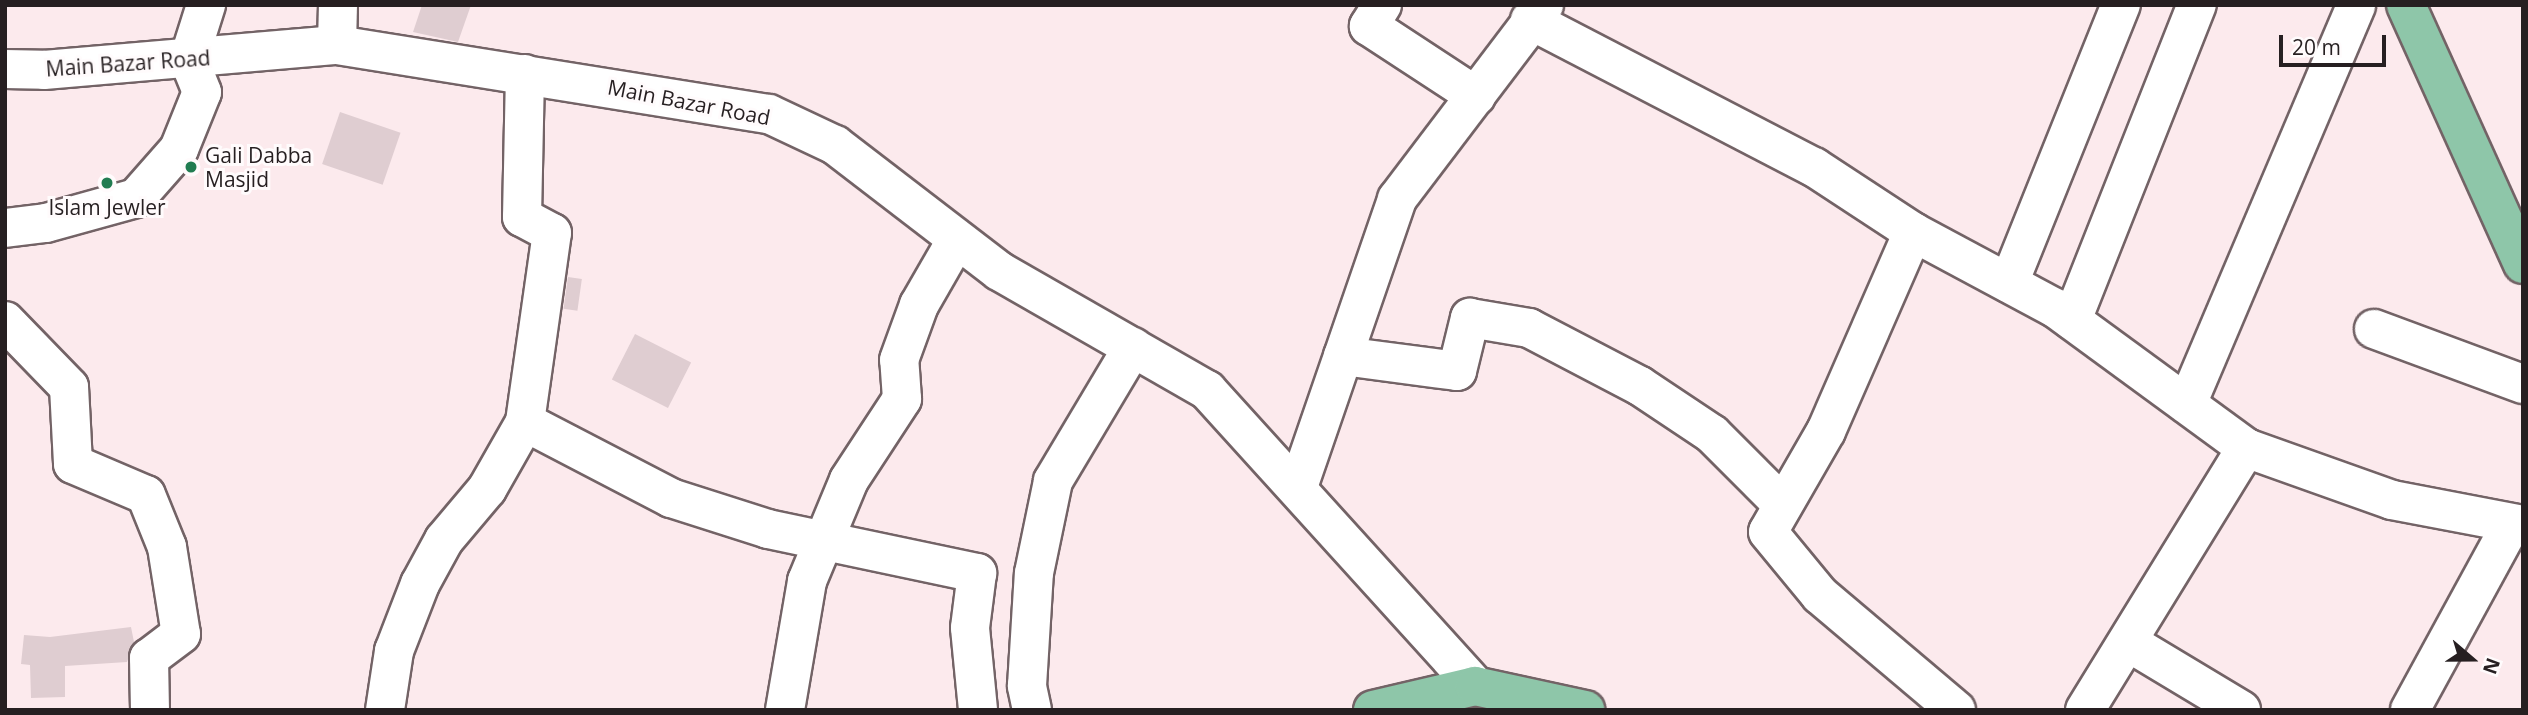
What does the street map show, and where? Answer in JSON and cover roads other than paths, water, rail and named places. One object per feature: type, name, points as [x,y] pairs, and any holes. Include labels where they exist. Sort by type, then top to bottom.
[{"type":"main road","points":[[2406,5],[2523,264]]},
{"type":"main road","points":[[1373,710],[1475,686],[1585,710]]},
{"type":"street","points":[[5,228],[46,223],[136,198],[179,149],[202,92],[189,60],[206,5]]},
{"type":"street","points":[[337,45],[338,5]]},
{"type":"street","points":[[1382,5],[1369,26],[1476,96]]},
{"type":"street","points":[[2009,283],[2122,5]]},
{"type":"street","points":[[2072,320],[2197,5]]},
{"type":"street","points":[[2187,404],[2356,5]]},
{"type":"street","points":[[1298,487],[1397,199],[1537,13],[1814,167],[1913,232],[2072,320],[2246,448],[2286,457],[2392,500],[2517,525],[2410,710]]},
{"type":"street","name":"Main Bazar Road","points":[[5,69],[189,60],[337,45],[769,114],[835,145],[999,271],[1207,390],[1298,487],[1475,686]]},
{"type":"street","points":[[385,710],[394,651],[420,584],[444,540],[487,489],[525,422],[552,233],[522,217],[525,74]]},
{"type":"street","points":[[1913,232],[1826,430],[1768,532],[1811,584],[1956,710]]},
{"type":"street","points":[[785,710],[807,580],[849,480],[902,399],[900,360],[919,305],[957,239]]},
{"type":"street","points":[[1343,356],[1457,371],[1470,318],[1530,328],[1640,386],[1712,434],[1783,505]]},
{"type":"street","points":[[5,321],[69,387],[73,464],[146,495],[167,547],[181,635],[149,658],[150,710]]},
{"type":"street","points":[[2374,329],[2523,384]]},
{"type":"street","points":[[1032,710],[1027,686],[1034,573],[1053,481],[1133,347]]},
{"type":"street","points":[[525,422],[671,498],[768,529],[825,538],[977,573],[970,628],[978,710]]},
{"type":"street","points":[[2085,710],[2246,448]]},
{"type":"street","points":[[2127,642],[2241,710]]},
{"type":"place","name":"Gali Dabba Masjid","points":[[191,167]]},
{"type":"place","name":"Islam Jewler","points":[[107,183]]}]
